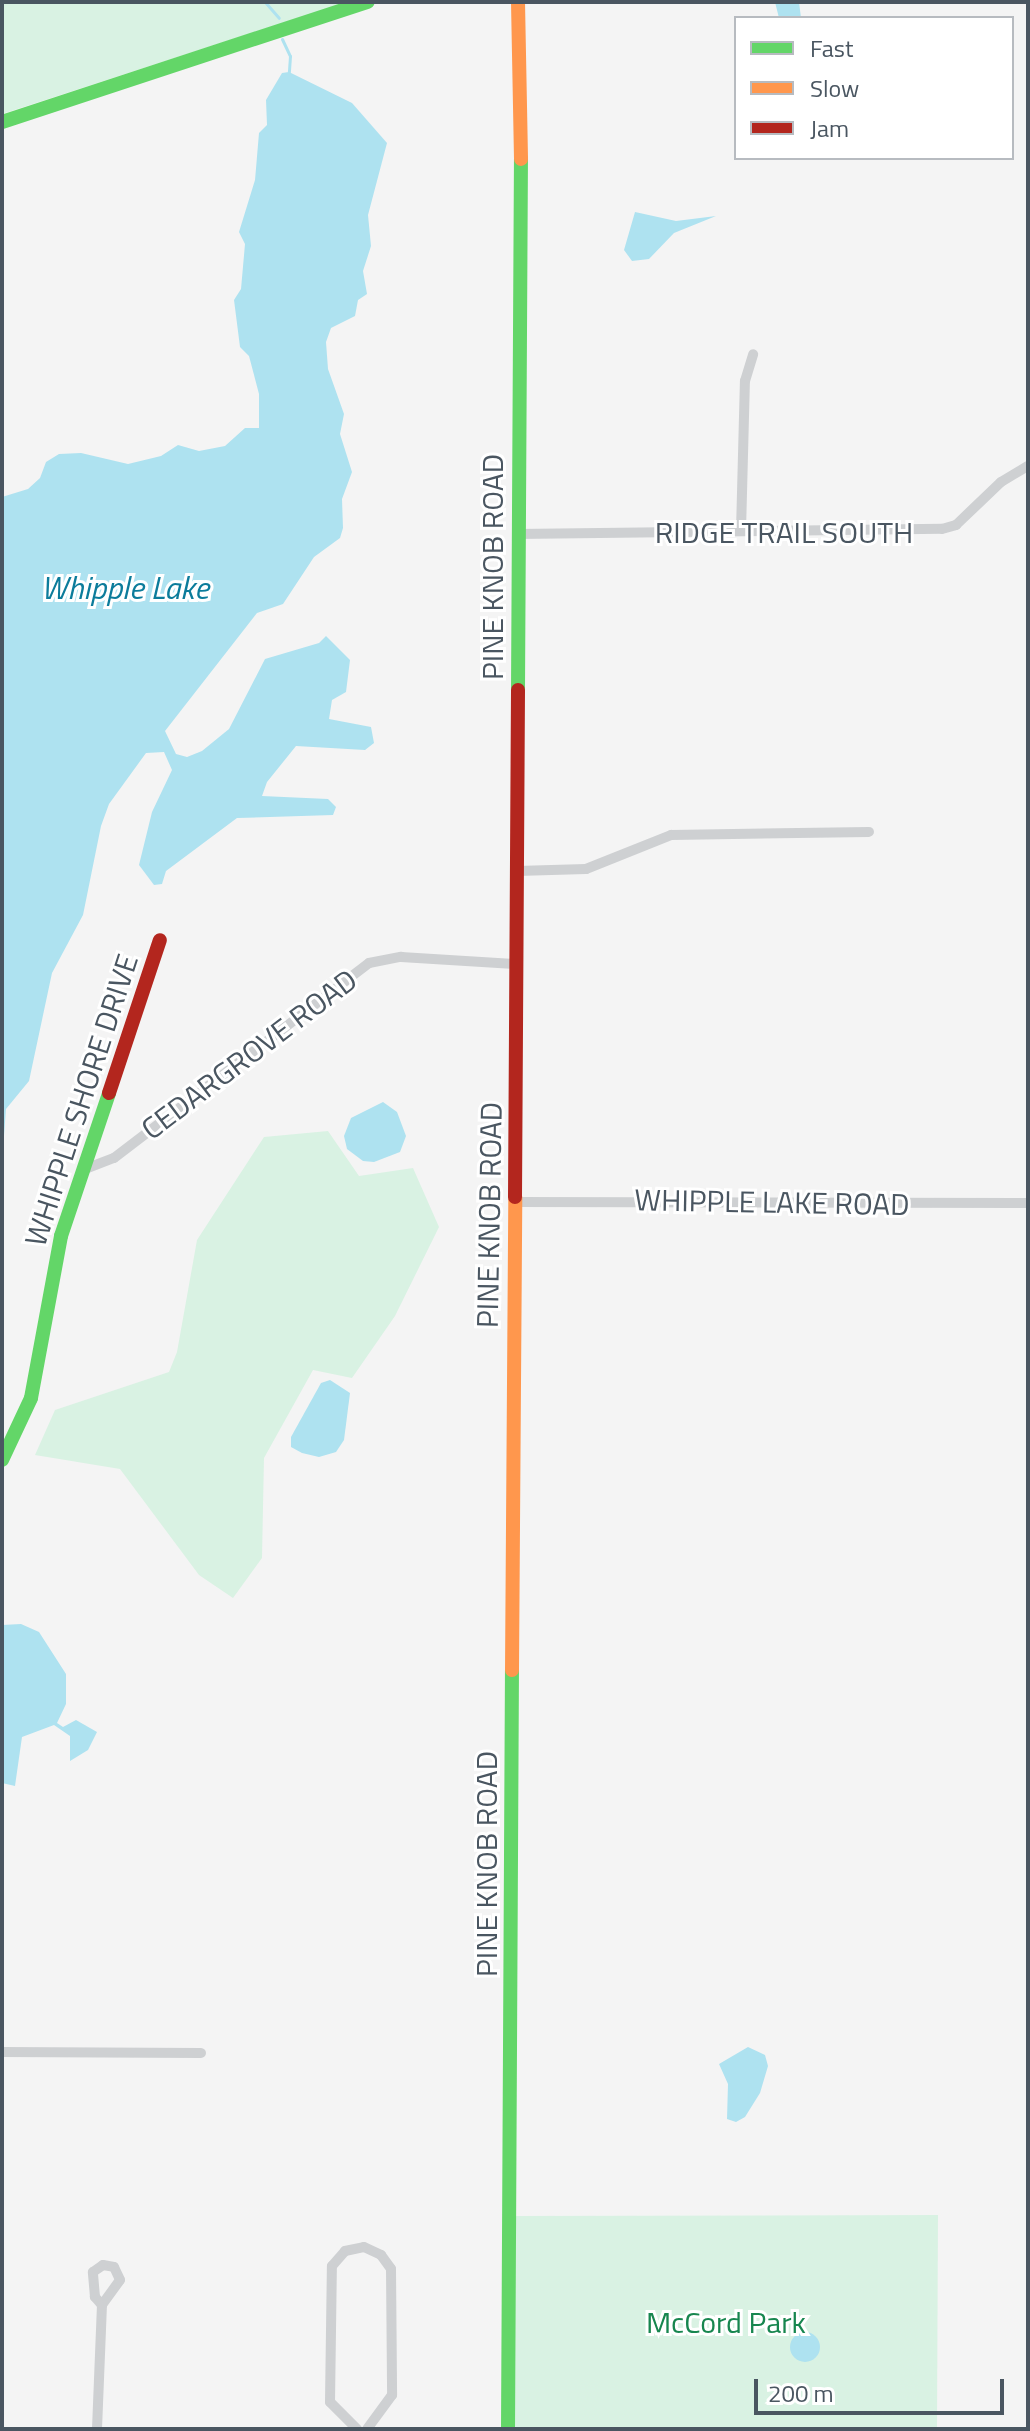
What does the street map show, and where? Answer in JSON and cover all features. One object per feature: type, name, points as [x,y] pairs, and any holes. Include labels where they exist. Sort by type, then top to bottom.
[{"type":"street","points":[[2,122],[368,2]]},
{"type":"street","name":"PINE KNOB ROAD","points":[[508,2429],[521,167],[518,2]]},
{"type":"street","points":[[741,531],[745,381],[753,354]]},
{"type":"street","name":"RIDGE TRAIL SOUTH","points":[[517,534],[942,529],[956,525],[1028,466]]},
{"type":"street","points":[[517,871],[602,865],[671,835],[869,832]]},
{"type":"street","name":"WHIPPLE SHORE DRIVE","points":[[2,1460],[31,1398],[61,1236],[160,940]]},
{"type":"street","name":"CEDARGROVE ROAD","points":[[85,1169],[114,1158],[369,963],[401,957],[516,964]]},
{"type":"street","name":"WHIPPLE LAKE ROAD","points":[[516,1202],[1028,1203]]},
{"type":"street","points":[[2,2052],[201,2053]]},
{"type":"street","points":[[357,2429],[330,2402],[332,2266],[345,2251],[364,2247],[381,2255],[391,2269],[392,2395],[367,2429]]},
{"type":"street","points":[[97,2429],[102,2305]]},
{"type":"green space","points":[[2,2],[347,2],[2,114]]},
{"type":"green space","points":[[328,1131],[359,1176],[413,1168],[439,1227],[395,1316],[352,1378],[313,1370],[264,1458],[262,1558],[233,1598],[199,1575],[120,1469],[35,1455],[55,1410],[169,1372],[177,1352],[197,1240],[264,1137]]},
{"type":"green space","name":"McCord Park","points":[[938,2215],[937,2429],[513,2429],[515,2216]]},
{"type":"water","points":[[775,2],[799,2],[801,16],[778,16]]},
{"type":"water","name":"Whipple Lake","points":[[289,72],[352,103],[387,143],[368,215],[371,246],[363,271],[367,294],[358,300],[355,316],[331,328],[326,342],[328,369],[344,414],[340,434],[352,472],[342,499],[343,528],[340,538],[314,557],[283,604],[257,613],[165,731],[176,754],[187,757],[202,751],[229,729],[265,659],[319,643],[326,636],[350,660],[346,692],[332,700],[329,719],[371,727],[374,743],[365,750],[296,746],[267,782],[262,796],[328,799],[336,807],[333,815],[237,818],[166,871],[162,884],[154,885],[139,865],[152,812],[172,770],[164,752],[146,753],[109,804],[101,826],[83,915],[52,973],[29,1081],[6,1109],[2,1163],[2,497],[28,489],[40,478],[46,462],[59,454],[81,453],[128,464],[161,456],[178,445],[199,451],[225,446],[245,428],[259,428],[259,394],[249,356],[240,347],[234,300],[241,289],[245,244],[239,232],[255,180],[259,133],[267,125],[266,100],[282,73]]},
{"type":"water","points":[[635,212],[676,221],[716,216],[674,233],[649,259],[632,261],[624,250]]},
{"type":"water","points":[[383,1102],[397,1112],[406,1136],[400,1152],[374,1162],[363,1161],[347,1149],[344,1136],[351,1118]]},
{"type":"water","points":[[330,1380],[350,1393],[344,1440],[336,1452],[319,1457],[302,1453],[291,1447],[291,1437],[321,1383]]},
{"type":"water","points":[[21,1624],[39,1632],[66,1674],[66,1704],[57,1723],[63,1727],[76,1720],[97,1732],[88,1750],[70,1761],[70,1736],[54,1725],[22,1737],[15,1786],[2,1783],[2,1625]]},
{"type":"water","points":[[748,2047],[765,2055],[768,2066],[760,2093],[745,2117],[736,2122],[727,2119],[728,2084],[719,2064]]},
{"type":"water","points":[[805,2332],[815,2337],[820,2347],[815,2357],[805,2362],[795,2357],[790,2347],[795,2337]]},
{"type":"waterway","points":[[265,2],[279,18]]},
{"type":"waterway","points":[[282,39],[290,56],[289,72]]},
{"type":"traffic: fast","points":[[2,122],[368,2]]},
{"type":"traffic: fast","points":[[518,690],[521,159]]},
{"type":"traffic: fast","points":[[2,1460],[31,1398],[61,1236],[109,1093]]},
{"type":"traffic: fast","points":[[508,2429],[512,1670]]},
{"type":"traffic: slow","points":[[518,2],[521,159]]},
{"type":"traffic: slow","points":[[512,1670],[515,1197]]},
{"type":"traffic: jam","points":[[515,1197],[518,690]]},
{"type":"traffic: jam","points":[[109,1093],[160,940]]}]
